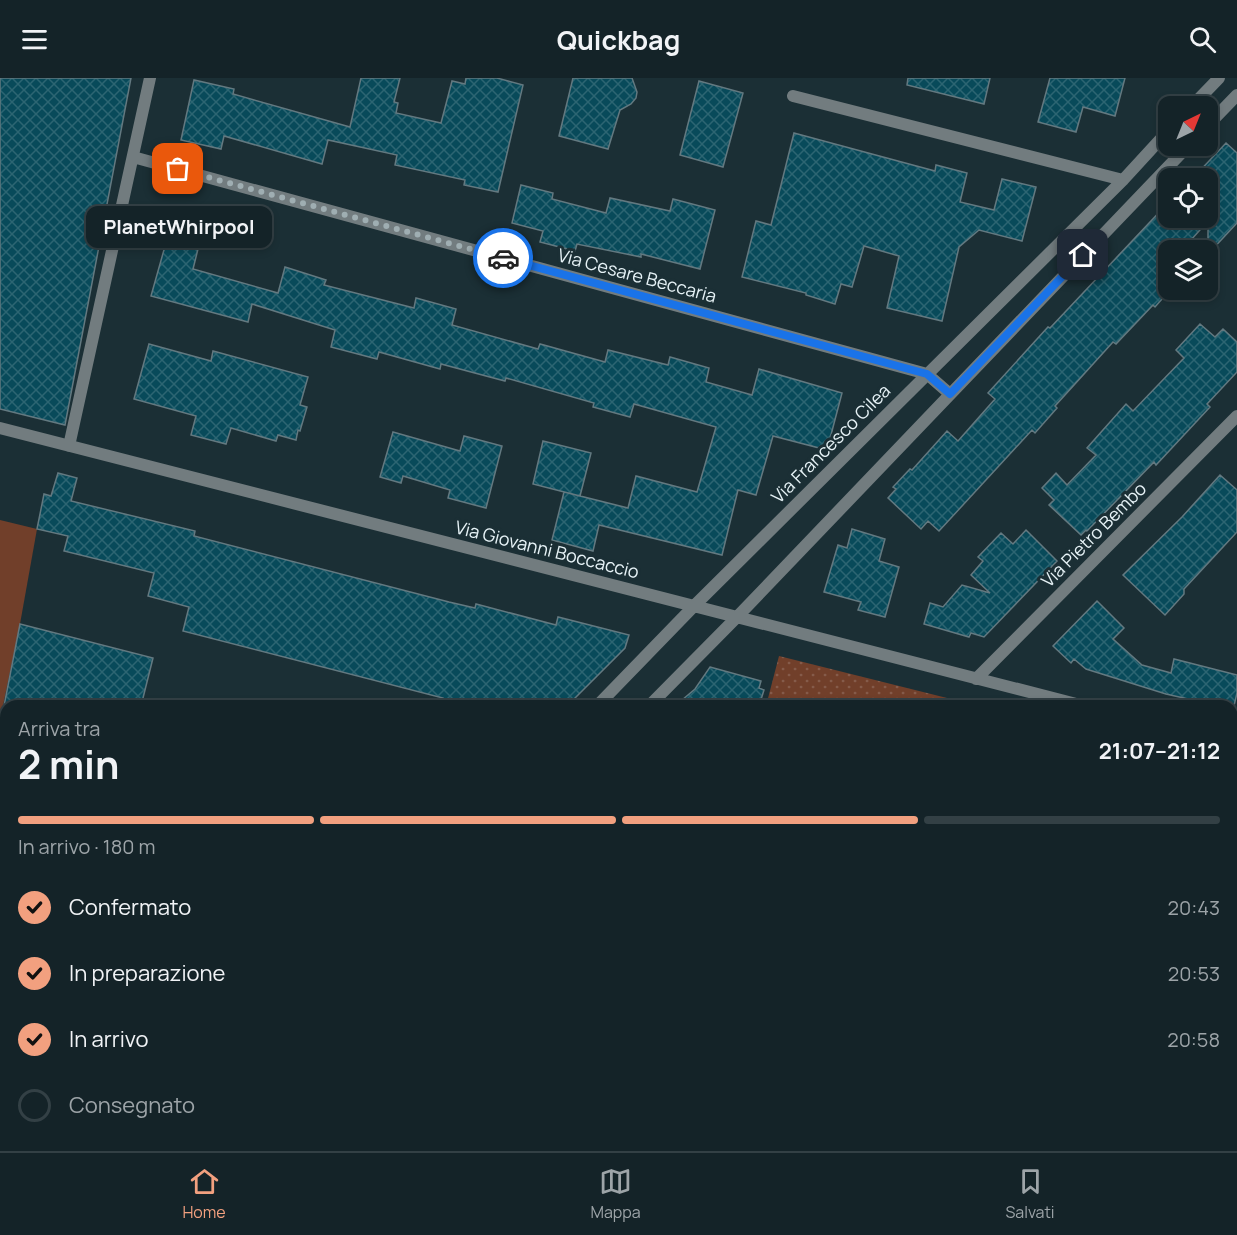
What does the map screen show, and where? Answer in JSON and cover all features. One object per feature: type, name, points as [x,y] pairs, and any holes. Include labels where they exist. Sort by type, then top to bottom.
[{"type":"street","points":[[69,446],[150,78]]},
{"type":"street","points":[[1202,96],[1219,78]]},
{"type":"street","points":[[1218,115],[1237,95]]},
{"type":"street","points":[[793,96],[1123,180]]},
{"type":"street","name":"Via Francesco Cilea","points":[[603,700],[694,606],[1123,180],[1158,142]]},
{"type":"street","points":[[655,700],[1178,156]]},
{"type":"street","name":"Via Cesare Beccaria","points":[[133,157],[927,374],[950,394]]},
{"type":"street","name":"Via Pietro Bembo","points":[[976,679],[1237,416]]},
{"type":"street","name":"Via Giovanni Boccaccio","points":[[0,428],[1060,700]]},
{"type":"shaded area","points":[[0,520],[37,529],[4,700],[0,700]]},
{"type":"shaded area","points":[[779,656],[955,700],[768,700]]},
{"type":"building","points":[[0,78],[131,78],[65,425],[0,409]]},
{"type":"building","points":[[361,78],[400,78],[394,102],[398,103],[396,113],[441,123],[452,81],[465,84],[466,78],[497,78],[523,85],[498,192],[464,185],[465,180],[395,165],[397,155],[328,140],[322,164],[224,136],[221,149],[181,140],[194,80],[234,89],[233,94],[350,127]]},
{"type":"building","points":[[573,78],[632,78],[637,92],[636,98],[620,110],[608,149],[559,136]]},
{"type":"building","points":[[908,78],[990,78],[984,104],[907,85]]},
{"type":"building","points":[[1050,78],[1125,78],[1115,116],[1083,107],[1076,132],[1038,122]]},
{"type":"building","points":[[699,81],[743,93],[723,167],[680,155]]},
{"type":"building","points":[[794,133],[935,171],[936,165],[967,173],[960,202],[994,210],[1002,179],[1036,187],[1022,241],[979,230],[959,247],[942,321],[887,308],[899,256],[864,246],[852,287],[841,284],[835,304],[806,295],[806,293],[742,277],[756,221],[771,225]]},
{"type":"building","points":[[1226,143],[1237,153],[1237,223],[1218,243],[1218,240],[1208,240],[1208,228],[1218,228],[1218,168],[1202,168],[1214,156],[1218,156],[1218,151]]},
{"type":"building","points":[[521,185],[553,193],[552,199],[606,213],[610,198],[670,211],[673,199],[715,210],[700,269],[641,254],[641,257],[577,244],[575,251],[540,242],[543,231],[512,223]]},
{"type":"building","points":[[1158,214],[1158,228],[1202,228],[1191,240],[1158,240],[1158,300],[1161,300],[1155,307],[1153,305],[1116,344],[1113,342],[1055,406],[1057,408],[1035,433],[1032,430],[939,531],[928,521],[921,529],[888,498],[896,489],[893,487],[910,469],[912,470],[947,431],[958,441],[995,399],[988,393],[1048,327],[1050,328]]},
{"type":"building","points":[[169,232],[200,241],[193,269],[278,293],[285,267],[326,280],[324,285],[414,308],[416,298],[456,309],[452,325],[538,349],[540,344],[605,362],[608,350],[668,365],[670,357],[709,368],[706,382],[752,395],[759,369],[842,393],[827,450],[773,436],[756,495],[738,490],[722,555],[599,525],[593,551],[552,540],[564,492],[628,508],[636,476],[697,492],[716,427],[634,404],[630,417],[593,407],[594,403],[506,378],[505,381],[441,364],[440,369],[379,352],[377,359],[331,347],[335,330],[252,304],[248,322],[151,296]]},
{"type":"building","points":[[1200,324],[1215,337],[1223,329],[1237,342],[1237,372],[1207,404],[1210,407],[1156,465],[1154,462],[1081,535],[1049,505],[1054,500],[1042,488],[1056,473],[1067,485],[1096,455],[1087,448],[1126,404],[1133,411],[1184,358],[1176,350]]},
{"type":"building","points":[[149,344],[211,361],[213,351],[308,377],[300,405],[307,407],[296,440],[278,435],[276,441],[231,428],[226,444],[191,435],[196,416],[134,399]]},
{"type":"building","points":[[393,432],[460,451],[464,436],[502,446],[486,508],[448,498],[450,490],[403,476],[401,483],[380,477]]},
{"type":"building","points":[[543,441],[591,453],[580,496],[533,484]]},
{"type":"building","points":[[58,473],[77,478],[71,501],[195,531],[194,536],[475,608],[476,604],[556,625],[558,617],[629,635],[625,648],[573,700],[442,700],[443,698],[183,631],[189,607],[148,596],[154,573],[64,551],[68,536],[37,529],[44,494],[51,496]]},
{"type":"building","points":[[1220,475],[1237,490],[1237,532],[1184,589],[1184,594],[1165,615],[1123,575],[1182,517]]},
{"type":"building","points":[[852,529],[885,539],[879,561],[899,567],[885,617],[858,610],[861,602],[824,592],[838,545],[847,548]]},
{"type":"building","points":[[1026,530],[1057,561],[984,637],[971,633],[969,637],[924,624],[930,603],[943,607],[962,585],[990,593],[971,575],[983,561],[978,557],[1001,533],[1013,544]]},
{"type":"building","points":[[1097,601],[1124,628],[1113,639],[1142,665],[1171,673],[1174,659],[1237,675],[1235,700],[1192,700],[1166,694],[1086,669],[1074,659],[1071,663],[1053,646]]},
{"type":"building","points":[[20,624],[153,658],[142,700],[5,700]]},
{"type":"building","points":[[710,667],[761,681],[759,688],[764,690],[761,700],[682,700],[695,689]]},
{"type":"way so far","points":[[178,169],[503,258]]},
{"type":"place","name":"PlanetWhirpool","points":[[178,169]]},
{"type":"route","points":[[503,258],[927,374],[950,394],[1083,255]]}]
